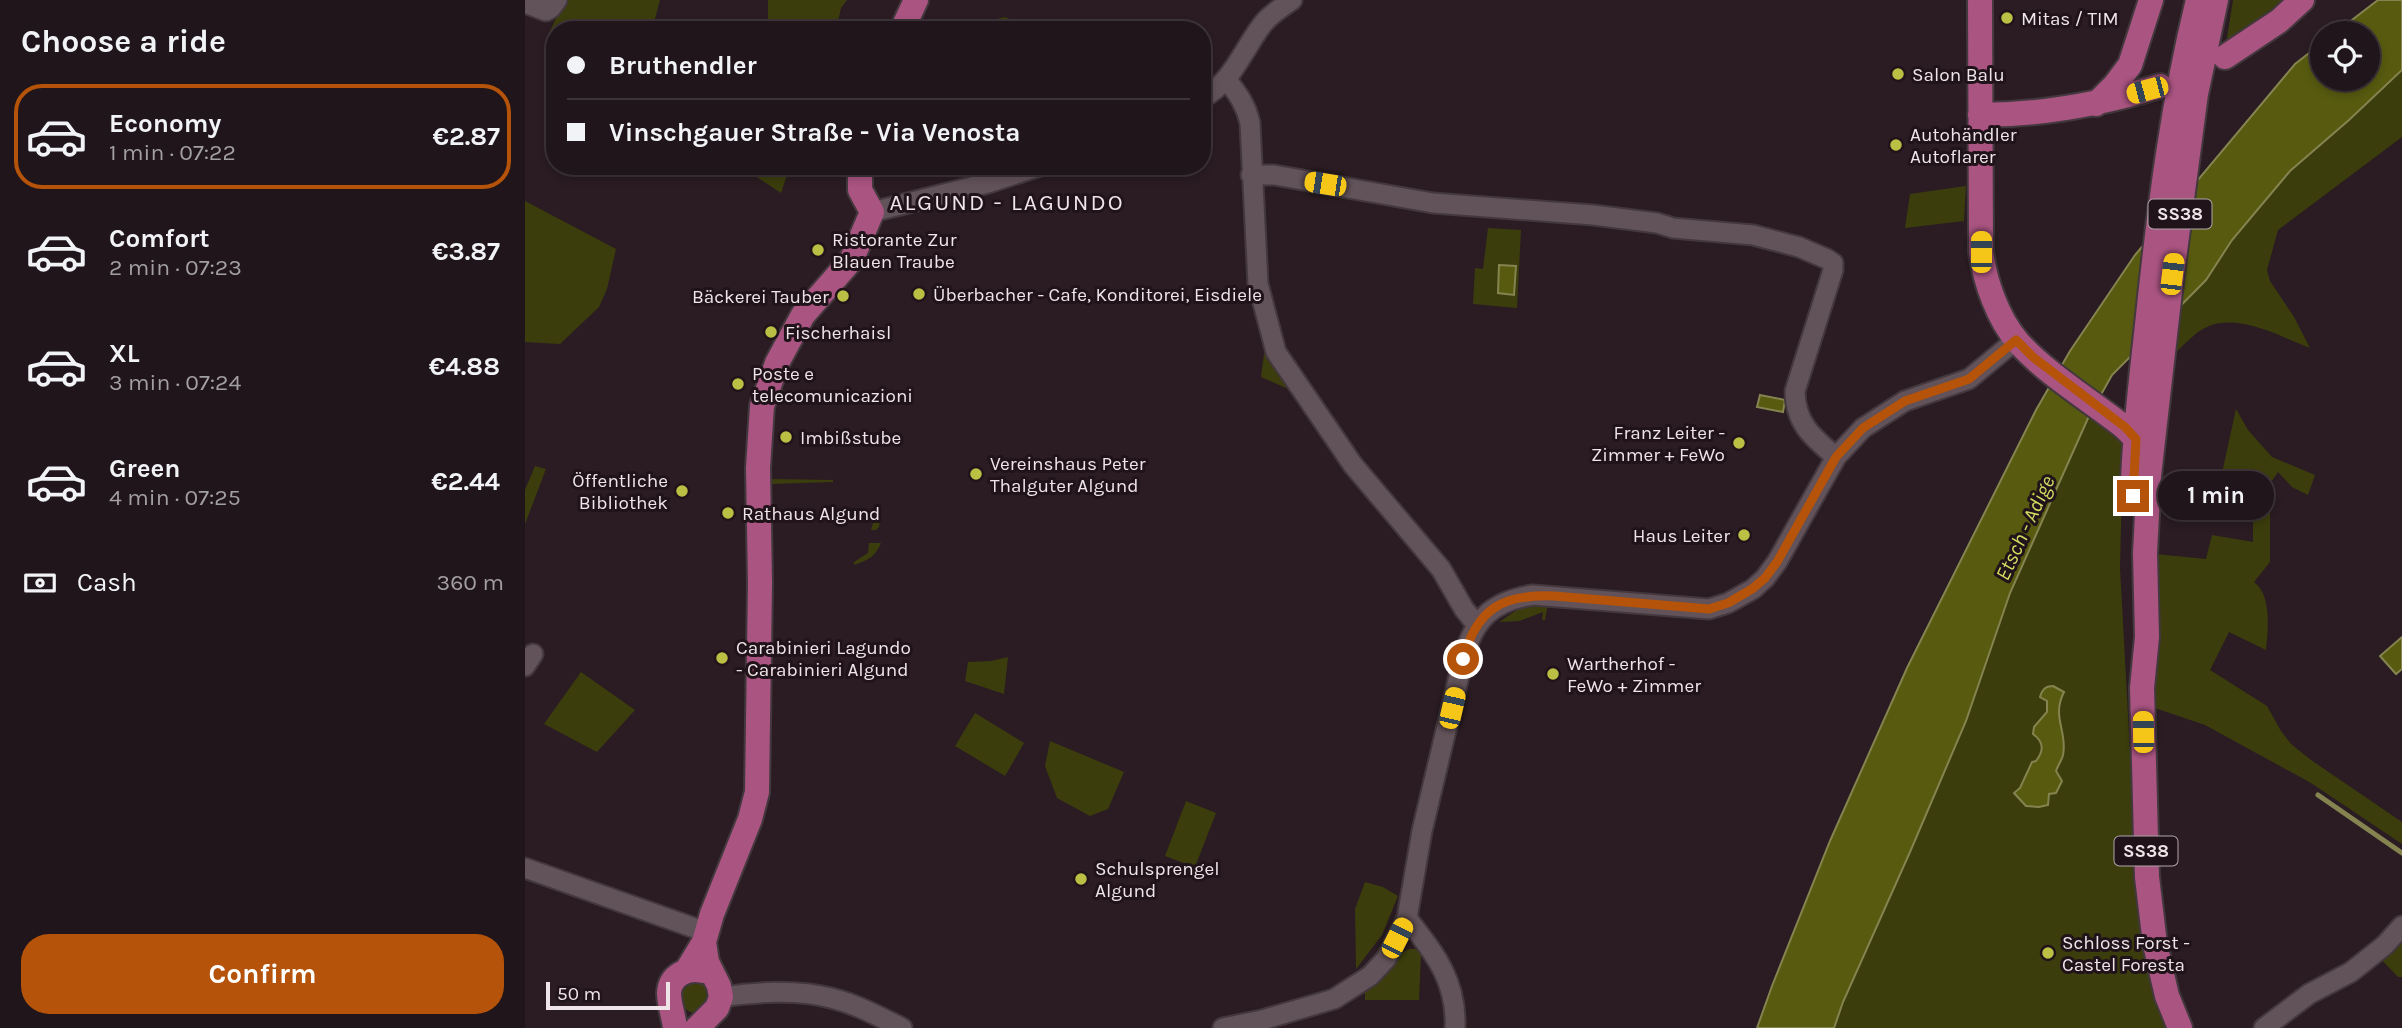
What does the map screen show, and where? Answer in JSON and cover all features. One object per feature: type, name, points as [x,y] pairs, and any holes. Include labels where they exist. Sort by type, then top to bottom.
[{"type":"main road","points":[[906,21],[916,0]]},
{"type":"main road","points":[[1980,0],[1983,268],[1997,307],[2024,348],[2132,429]]},
{"type":"main road","points":[[2096,104],[2130,65],[2151,0]]},
{"type":"main road","name":"SS38","points":[[2176,1020],[2155,944],[2147,877],[2142,688],[2147,637],[2147,514],[2177,159],[2176,102],[2198,0]]},
{"type":"main road","name":"SS38","points":[[2142,688],[2136,657],[2131,559],[2132,429],[2177,159],[2196,94],[2216,0]]},
{"type":"main road","points":[[2225,57],[2279,21],[2302,0]]},
{"type":"main road","points":[[1980,115],[2030,113],[2096,104],[2160,86]]},
{"type":"main road","points":[[687,970],[705,937],[750,819],[758,777],[758,468],[762,406],[777,363],[803,315],[852,259],[871,212],[860,190],[860,175]]},
{"type":"main road","points":[[705,937],[710,1005],[696,1021],[674,1017],[669,995],[671,984],[678,975],[687,970],[701,969],[710,1005]]},
{"type":"street","points":[[525,3],[546,11],[557,0]]},
{"type":"street","points":[[1211,93],[1227,80],[1263,22],[1292,0]]},
{"type":"street","points":[[1227,80],[1247,109],[1250,123],[1258,284],[1276,352],[1353,465],[1441,569],[1469,617],[1476,624]]},
{"type":"street","points":[[871,212],[1012,175]]},
{"type":"street","points":[[1251,175],[1274,175],[1433,204],[1593,215],[1657,223],[1673,228],[1753,235],[1800,247],[1827,259],[1833,263],[1833,270],[1795,391],[1795,405],[1799,418],[1811,436],[1836,457]]},
{"type":"street","points":[[1223,1028],[1321,1003],[1355,988],[1386,959],[1407,918],[1422,831],[1466,649],[1476,624],[1513,598],[1533,595],[1709,609],[1728,603],[1765,578],[1777,562],[1836,457],[1873,419],[1905,401],[1969,379],[2024,348]]},
{"type":"street","points":[[525,868],[705,937]]},
{"type":"street","points":[[1407,918],[1436,955],[1447,975],[1455,1028]]},
{"type":"street","points":[[2261,1027],[2309,994],[2351,972],[2385,945],[2402,926]]},
{"type":"street","points":[[710,1005],[747,993],[796,993],[832,998],[902,1028]]},
{"type":"street","points":[[2176,1020],[2192,1028]]},
{"type":"shaded area","points":[[565,0],[660,0],[654,21],[555,21]]},
{"type":"shaded area","points":[[768,0],[847,0],[841,8],[838,21],[768,21]]},
{"type":"shaded area","points":[[2233,0],[2291,0],[2226,44]]},
{"type":"shaded area","points":[[1005,17],[1014,21],[995,21]]},
{"type":"shaded area","points":[[2402,70],[2402,137],[2278,230],[2267,270],[2270,281],[2294,317],[2310,348],[2261,328],[2221,323],[2200,331],[2174,354],[2181,305],[2206,280],[2232,240],[2290,171]]},
{"type":"shaded area","points":[[754,175],[787,175],[781,193]]},
{"type":"shaded area","points":[[1966,186],[1964,221],[1905,228],[1910,194]]},
{"type":"shaded area","points":[[525,201],[616,249],[607,289],[599,307],[560,344],[525,342]]},
{"type":"shaded area","points":[[1488,228],[1521,230],[1517,308],[1473,304],[1475,268],[1483,269]]},
{"type":"shaded area","points":[[1271,352],[1300,394],[1261,377],[1264,354]]},
{"type":"shaded area","points":[[2236,409],[2248,430],[2272,457],[2315,475],[2308,495],[2292,487],[2278,472],[2267,488],[2274,501],[2270,507],[2270,562],[2254,582],[2264,595],[2266,604],[2266,650],[2229,632],[2210,670],[2267,706],[2291,744],[2311,760],[2402,822],[2402,844],[2311,783],[2205,725],[2143,704],[2145,553],[2206,559],[2212,535],[2253,542],[2253,490],[2247,488],[2249,478],[2235,474],[2233,501],[2217,496]]},
{"type":"shaded area","points":[[2089,416],[2112,430],[2123,442],[2120,568],[2135,843],[2168,1028],[1834,1028],[1966,721],[2010,593]]},
{"type":"shaded area","points":[[535,466],[546,469],[525,524],[525,490]]},
{"type":"shaded area","points":[[771,479],[833,480],[833,482],[771,484]]},
{"type":"shaded area","points":[[876,507],[881,511],[879,527],[871,530],[874,520],[867,519],[868,512]]},
{"type":"shaded area","points":[[869,543],[881,543],[871,557],[854,565],[854,562],[868,553]]},
{"type":"shaded area","points":[[1548,603],[1545,620],[1542,620],[1543,612],[1519,621],[1499,622],[1523,606]]},
{"type":"shaded area","points":[[1008,657],[1004,694],[965,681],[968,662]]},
{"type":"shaded area","points":[[581,672],[635,710],[597,752],[544,724]]},
{"type":"shaded area","points":[[975,713],[1024,743],[1005,776],[955,746]]},
{"type":"shaded area","points":[[1050,741],[1124,772],[1108,809],[1090,816],[1057,798],[1045,766]]},
{"type":"shaded area","points":[[1186,801],[1216,813],[1195,867],[1165,856]]},
{"type":"shaded area","points":[[1365,882],[1383,887],[1398,896],[1382,935],[1356,969],[1355,909]]},
{"type":"shaded area","points":[[2402,926],[2402,977],[2398,977],[2375,953]]},
{"type":"shaded area","points":[[1409,949],[1416,949],[1421,955],[1419,1000],[1365,1000],[1365,992],[1379,981],[1395,956]]},
{"type":"shaded area","points":[[703,978],[713,998],[696,1013],[690,1012],[681,1006],[679,985]]},
{"type":"water","points":[[2378,0],[2402,0],[2402,70],[2380,91],[2380,21],[2351,21]]},
{"type":"water","name":"Etsch - Adige","points":[[2310,52],[2310,91],[2380,91],[2290,171],[2232,240],[2206,280],[2112,375],[2089,416],[2010,593],[1966,721],[1834,1028],[1757,1028],[1830,841],[1907,668],[2036,410],[2070,351],[2135,255],[2295,64]]},
{"type":"water","points":[[1499,265],[1516,266],[1514,295],[1498,293]]},
{"type":"water","points":[[1760,395],[1785,400],[1783,412],[1757,407]]},
{"type":"water","points":[[2402,637],[2402,669],[2396,674],[2380,656]]},
{"type":"water","points":[[2053,686],[2064,692],[2060,701],[2059,717],[2064,747],[2056,771],[2062,781],[2056,793],[2049,794],[2048,805],[2026,806],[2014,793],[2020,788],[2032,762],[2036,761],[2040,754],[2042,747],[2033,734],[2034,727],[2047,712],[2047,701],[2040,697],[2042,692]]},
{"type":"waterway","points":[[2318,795],[2402,853]]},
{"type":"place","name":"Mitas / TIM","points":[[2007,18]]},
{"type":"place","name":"Salon Balu","points":[[1898,74]]},
{"type":"place","name":"Autohändler Autoflarer","points":[[1896,145]]},
{"type":"place","name":"Ristorante Zur Blauen Traube","points":[[818,250]]},
{"type":"place","name":"Überbacher - Cafe, Konditorei, Eisdiele","points":[[919,294]]},
{"type":"place","name":"Bäckerei Tauber","points":[[843,296]]},
{"type":"place","name":"Fischerhaisl","points":[[771,332]]},
{"type":"place","name":"Poste e telecomunicazioni","points":[[738,384]]},
{"type":"place","name":"Imbißstube","points":[[786,437]]},
{"type":"place","name":"Franz Leiter - Zimmer + FeWo","points":[[1739,443]]},
{"type":"place","name":"Vereinshaus Peter Thalguter Algund","points":[[976,474]]},
{"type":"place","name":"Öffentliche Bibliothek","points":[[682,491]]},
{"type":"place","name":"Rathaus Algund","points":[[728,513]]},
{"type":"place","name":"Haus Leiter","points":[[1744,535]]},
{"type":"place","name":"Carabinieri Lagundo - Carabinieri Algund","points":[[722,658]]},
{"type":"place","name":"Wartherhof - FeWo + Zimmer","points":[[1553,674]]},
{"type":"place","name":"Schulsprengel Algund","points":[[1081,879]]},
{"type":"place","name":"Schloss Forst - Castel Foresta","points":[[2048,953]]},
{"type":"district","name":"ALGUND - LAGUNDO","points":[[1007,202]]},
{"type":"route","points":[[1463,659],[1476,624],[1513,598],[1554,596],[1709,609],[1740,598],[1765,578],[1777,562],[1836,457],[1853,437],[1873,419],[1905,401],[1969,379],[2016,340],[2033,357],[2125,427],[2136,439],[2133,496]]}]
